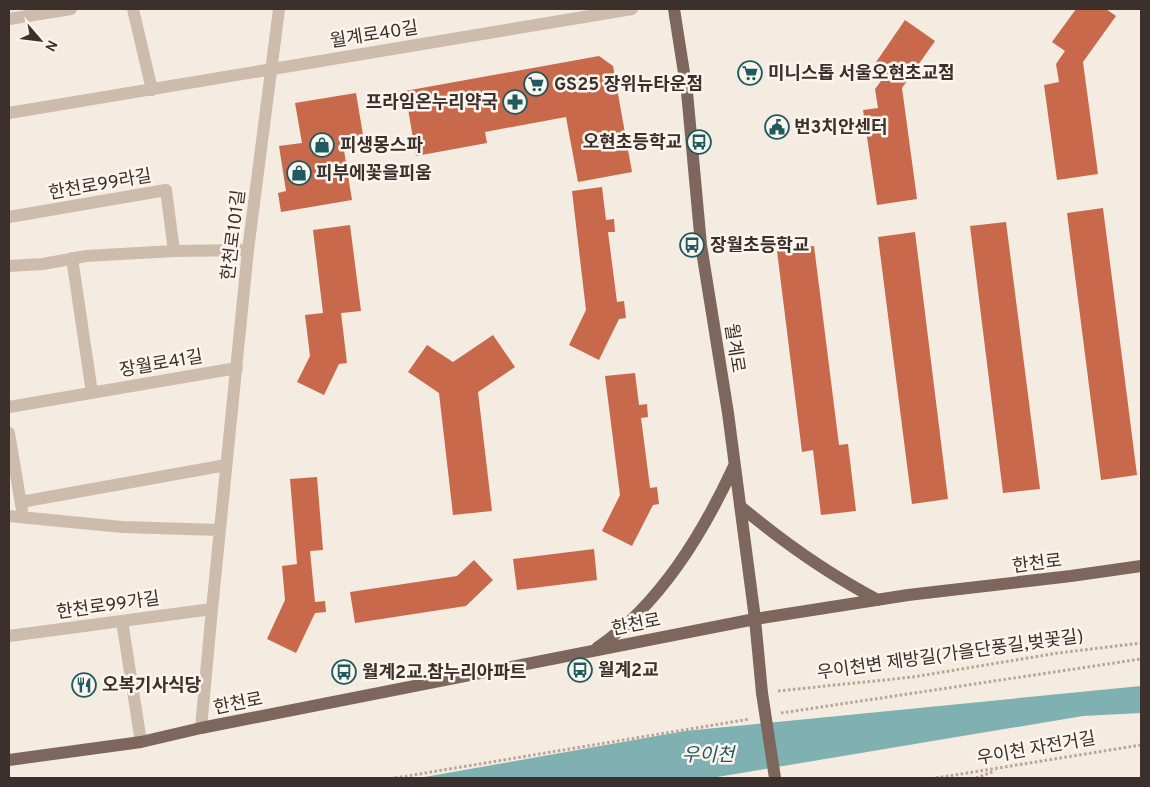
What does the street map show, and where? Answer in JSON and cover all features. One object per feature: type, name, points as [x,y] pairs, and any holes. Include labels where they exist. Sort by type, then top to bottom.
[{"type":"main road","name":"월계로","points":[[674,9],[687,92],[701,245],[728,413],[755,619],[762,693],[775,778]]},
{"type":"main road","points":[[592,651],[606,641],[648,602],[669,577],[698,534],[734,466]]},
{"type":"main road","points":[[740,506],[778,538],[858,590],[878,600]]},
{"type":"main road","name":"한천로","points":[[9,760],[141,742],[201,728],[755,619],[878,600],[1141,566]]},
{"type":"street","points":[[9,19],[70,9]]},
{"type":"street","points":[[133,9],[152,90]]},
{"type":"street","name":"한천로101길","points":[[201,728],[248,250],[279,9]]},
{"type":"street","name":"월계로40길","points":[[9,113],[632,9]]},
{"type":"street","name":"한천로99라길","points":[[9,217],[166,190],[174,250]]},
{"type":"street","points":[[9,266],[43,264],[86,256],[174,250],[248,250]]},
{"type":"street","points":[[72,258],[92,392]]},
{"type":"street","name":"장월로41길","points":[[9,407],[237,368]]},
{"type":"street","points":[[9,433],[24,518]]},
{"type":"street","points":[[21,502],[226,465]]},
{"type":"street","points":[[9,516],[122,527],[220,530]]},
{"type":"street","name":"한천로99가길","points":[[9,636],[212,609]]},
{"type":"street","points":[[122,621],[141,742]]},
{"type":"path","name":"우이천변 제방길(가을단풍길,벚꽃길)","points":[[762,693],[913,676],[1058,653],[1141,643]]},
{"type":"path","name":"우이천 자전거길","points":[[936,778],[1141,745]]},
{"type":"path","points":[[976,778],[1000,768]]},
{"type":"water","name":"우이천","points":[[1141,686],[1141,713],[1083,716],[711,778],[419,778],[685,731]]},
{"type":"building","points":[[1076,9],[1106,9],[1116,16],[1083,62],[1098,174],[1057,180],[1044,85],[1059,82],[1056,64],[1065,51],[1052,42]]},
{"type":"building","points":[[905,20],[935,41],[902,88],[917,199],[877,205],[863,110],[878,108],[875,89],[884,77],[872,68]]},
{"type":"building","points":[[599,56],[613,66],[632,172],[578,182],[566,117],[485,132],[487,143],[416,156],[405,91]]},
{"type":"building","points":[[356,93],[363,135],[342,138],[352,200],[281,212],[278,193],[286,191],[279,146],[302,143],[295,103]]},
{"type":"building","points":[[602,187],[606,220],[614,219],[615,232],[608,232],[617,302],[624,301],[626,318],[619,319],[599,360],[569,345],[586,310],[572,191]]},
{"type":"building","points":[[1103,208],[1137,475],[1101,480],[1067,213]]},
{"type":"building","points":[[1006,222],[1040,489],[1003,493],[970,226]]},
{"type":"building","points":[[350,225],[361,311],[341,313],[347,363],[339,364],[324,395],[297,382],[310,356],[305,315],[323,313],[313,230]]},
{"type":"building","points":[[915,232],[948,499],[912,504],[878,237]]},
{"type":"building","points":[[814,246],[839,445],[848,444],[856,511],[821,515],[813,450],[802,452],[777,251]]},
{"type":"building","points":[[493,335],[515,367],[478,392],[492,511],[453,515],[439,393],[408,372],[427,345],[453,362]]},
{"type":"building","points":[[635,373],[639,405],[647,404],[648,417],[641,418],[650,488],[657,487],[659,504],[653,505],[632,546],[602,531],[620,495],[605,376]]},
{"type":"building","points":[[317,477],[323,550],[310,551],[315,602],[325,601],[326,612],[315,613],[296,653],[267,639],[285,600],[282,566],[297,564],[290,479]]},
{"type":"building","points":[[594,549],[597,580],[517,590],[513,559]]},
{"type":"building","points":[[474,560],[493,580],[466,606],[355,623],[350,592],[457,576]]},
{"type":"place","name":"미니스톱 서울오현초교점","points":[[750,73]]},
{"type":"place","name":"GS25 장위뉴타운점","points":[[536,84]]},
{"type":"place","name":"프라임온누리약국","points":[[515,102]]},
{"type":"place","name":"번3치안센터","points":[[777,127]]},
{"type":"place","name":"오현초등학교","points":[[699,142]]},
{"type":"place","name":"피생몽스파","points":[[322,145]]},
{"type":"place","name":"피부에꽃을피움","points":[[299,173]]},
{"type":"place","name":"장월초등학교","points":[[692,245]]},
{"type":"place","name":"월계2교","points":[[580,670]]},
{"type":"place","name":"월계2교.참누리아파트","points":[[344,672]]},
{"type":"place","name":"오복기사식당","points":[[84,685]]}]
